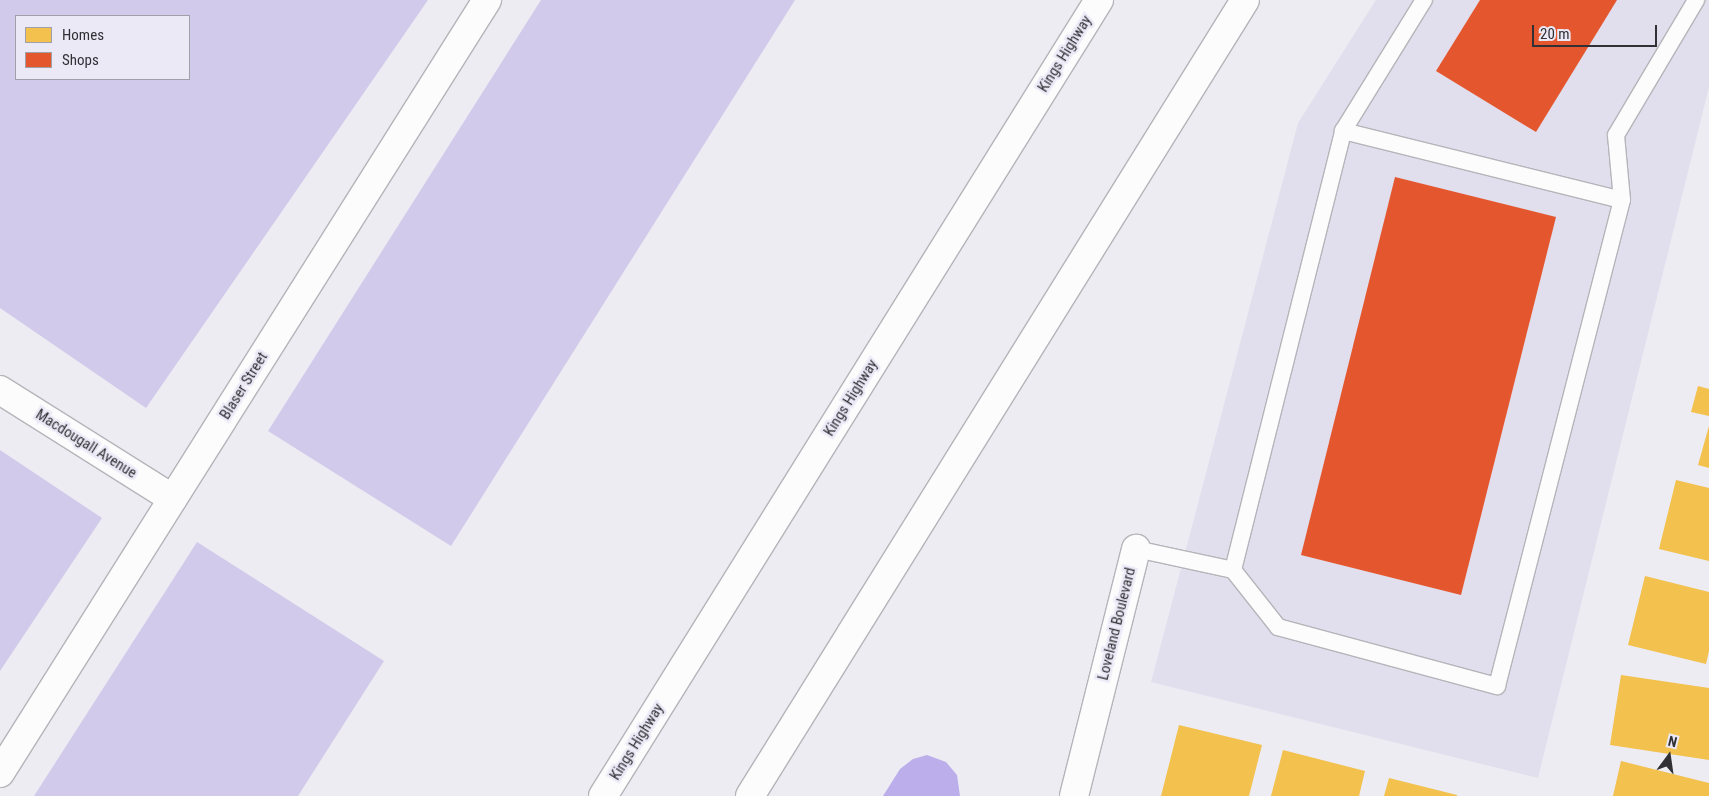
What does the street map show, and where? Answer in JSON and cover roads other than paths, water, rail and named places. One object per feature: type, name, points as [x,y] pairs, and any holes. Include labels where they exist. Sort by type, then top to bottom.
[{"type":"main road","name":"Blaser Street","points":[[0,773],[487,0]]},
{"type":"main road","name":"Kings Highway","points":[[603,796],[1099,0]]},
{"type":"main road","points":[[750,796],[1245,0]]},
{"type":"main road","name":"Macdougall Avenue","points":[[0,390],[173,499]]},
{"type":"main road","name":"Loveland Boulevard","points":[[1074,796],[1136,549]]},
{"type":"lane","points":[[1424,0],[1342,131],[1233,570],[1278,627],[1497,686],[1622,200],[1616,135],[1696,0]]},
{"type":"lane","points":[[1342,131],[1622,200]]},
{"type":"lane","name":"Loveland Boulevard","points":[[1136,549],[1233,570]]}]
